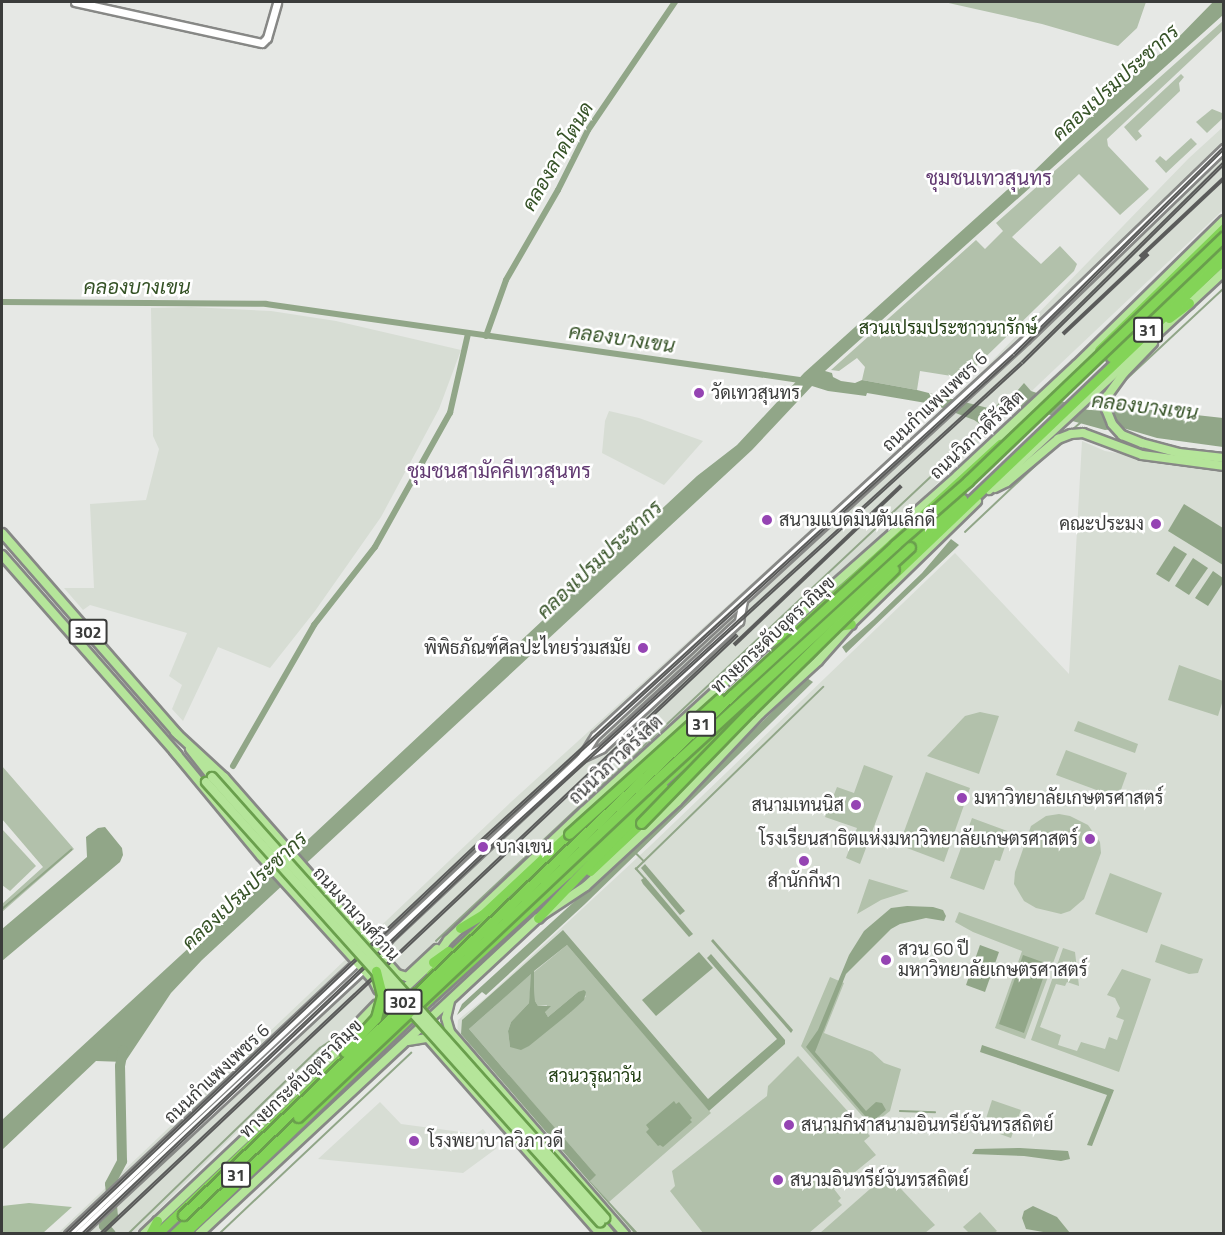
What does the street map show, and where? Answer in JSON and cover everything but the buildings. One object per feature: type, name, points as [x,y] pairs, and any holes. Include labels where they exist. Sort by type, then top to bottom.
[{"type":"highway","name":"ถนนวิภาวดีรังสิต","points":[[157,1233],[471,935],[664,766],[801,624],[1110,338],[1224,228]]},
{"type":"highway","name":"ทางยกระดับอุตราภิมุข","points":[[164,1233],[420,989],[895,544],[968,481],[1224,236]]},
{"type":"highway","name":"ทางยกระดับอุตราภิมุข","points":[[174,1233],[646,789],[910,547],[1224,248]]},
{"type":"highway","name":"31","points":[[184,1233],[429,999],[568,873],[650,793],[744,707],[838,626],[1053,425],[1224,259]]},
{"type":"highway","points":[[1110,338],[1144,298]]},
{"type":"highway","points":[[1134,344],[1189,303]]},
{"type":"highway","points":[[460,928],[482,915],[526,877],[569,834],[895,544]]},
{"type":"highway","points":[[562,892],[587,874],[641,823],[750,711],[871,594],[910,547]]},
{"type":"highway","points":[[766,645],[801,624]]},
{"type":"highway","points":[[838,626],[851,624]]},
{"type":"highway","points":[[538,918],[654,798],[676,771]]},
{"type":"highway","points":[[433,962],[471,935]]},
{"type":"highway","points":[[183,1215],[252,1142],[370,1027],[381,1005],[382,994],[376,972]]},
{"type":"highway","points":[[150,1233],[157,1221]]},
{"type":"main road","name":"ถนนวิภาวดีรังสิต","points":[[1049,394],[1224,220]]},
{"type":"main road","name":"31","points":[[1077,402],[1224,272]]},
{"type":"main road","points":[[1162,329],[1149,350],[1124,374],[1107,396],[1106,409],[1112,424],[1122,435],[1142,443],[1179,453],[1224,459]]},
{"type":"main road","name":"ถนนวิภาวดีรังสิต","points":[[144,1233],[433,962],[448,940],[460,928],[766,645],[1025,417]]},
{"type":"main road","name":"31","points":[[199,1233],[538,918],[586,886],[677,802],[760,714],[818,661],[851,624],[1053,425]]},
{"type":"main road","points":[[984,494],[1007,482],[1058,439],[1071,434],[1083,433],[1142,455],[1224,466]]},
{"type":"main road","name":"ถนนงามวงศ์วาน","points":[[2,533],[176,732],[209,779],[376,972],[602,1220],[619,1233]]},
{"type":"main road","name":"ถนนงามวงศ์วาน","points":[[2,555],[174,751],[209,779],[602,1220],[610,1233]]},
{"type":"main road","points":[[176,732],[216,769],[397,974],[407,977],[448,940]]},
{"type":"main road","points":[[174,751],[261,856],[378,988],[379,996],[374,1009],[250,1126],[225,1156]]},
{"type":"main road","points":[[333,937],[345,943],[356,933],[350,921]]},
{"type":"main road","points":[[452,998],[446,1018],[450,1032],[625,1233]]},
{"type":"main road","points":[[439,1049],[437,1036],[441,1032],[450,1032]]},
{"type":"main road","points":[[407,1041],[424,1037],[439,1049],[601,1233]]},
{"type":"street","points":[[75,2],[262,43],[267,38],[277,2]]},
{"type":"street","name":"ถนนกำแพงเพชร 6","points":[[78,1233],[107,1203],[581,758],[596,736],[944,415],[1224,148]]},
{"type":"street","name":"ถนนกำแพงเพชร 6","points":[[581,758],[602,748],[739,621],[743,601]]},
{"type":"street","name":"ถนนกำแพงเพชร 6","points":[[68,1233],[107,1203]]},
{"type":"shaded area","points":[[1213,2],[1223,2],[1223,15],[825,371],[832,373],[833,377],[841,381],[855,383],[862,380],[917,390],[993,409],[1000,402],[1011,398],[1024,383],[1031,391],[1088,410],[1115,406],[1223,418],[1223,447],[1157,438],[1123,428],[1105,430],[1011,404],[986,428],[974,420],[932,404],[867,393],[866,396],[828,391],[812,386],[752,450],[202,960],[171,993],[125,1062],[96,1061],[2,1150],[2,1120],[299,848],[697,476],[737,445],[804,373],[1007,190],[1028,177],[1140,68],[1167,49]]},
{"type":"shaded area","points":[[1223,127],[1223,210],[1038,385],[866,553],[766,636],[228,1141],[135,1233],[57,1234],[511,802],[959,395],[1189,158]]},
{"type":"shaded area","points":[[191,307],[271,311],[336,321],[461,350],[439,409],[381,517],[315,611],[270,668],[218,647],[183,721],[172,709],[182,685],[169,676],[187,633],[90,605],[83,610],[64,588],[94,588],[90,504],[146,500],[159,449],[153,436],[151,308]]},
{"type":"shaded area","points":[[609,411],[639,418],[703,441],[664,485],[602,453],[605,421]]},
{"type":"shaded area","name":"มหาวิทยาลัยเกษตรศาสตร์","points":[[1082,441],[1105,451],[1223,470],[1223,1233],[632,1233],[457,1034],[458,1020],[489,995],[651,845],[955,553],[1069,674]]},
{"type":"shaded area","points":[[1184,504],[1223,528],[1223,565],[1168,531]]},
{"type":"shaded area","points":[[951,539],[959,545],[846,653],[842,647],[922,573]]},
{"type":"shaded area","points":[[1174,546],[1187,554],[1169,582],[1156,574]]},
{"type":"shaded area","points":[[1193,558],[1208,568],[1189,595],[1175,586]]},
{"type":"shaded area","points":[[1213,571],[1223,578],[1223,583],[1208,606],[1195,598]]},
{"type":"shaded area","points":[[807,678],[813,682],[585,904],[486,995],[482,992],[457,1015],[462,1004],[699,788],[697,785]]},
{"type":"shaded area","points":[[105,827],[122,848],[123,855],[120,862],[2,961],[2,929],[87,857],[86,837],[98,828]]},
{"type":"shaded area","points":[[645,864],[685,911],[680,915],[641,868]]},
{"type":"shaded area","points":[[645,877],[693,934],[689,937],[643,884],[641,880]]},
{"type":"shaded area","points":[[933,907],[943,910],[946,916],[944,921],[926,918],[900,924],[891,929],[846,974],[815,1052],[866,1111],[876,1102],[882,1103],[886,1110],[871,1123],[806,1047],[818,1030],[849,955],[864,931],[891,908]]},
{"type":"shaded area","points":[[563,930],[708,1099],[777,1039],[707,958],[711,954],[785,1040],[785,1044],[709,1111],[567,945],[534,971],[534,986],[535,1001],[538,1006],[551,1006],[545,1012],[548,1017],[578,992],[584,990],[586,992],[584,1000],[571,1012],[529,1046],[521,1050],[510,1047],[508,1031],[511,1022],[529,1003],[531,974],[469,1029],[596,1175],[590,1181],[638,1233],[634,1233],[461,1034],[462,1020]]},
{"type":"shaded area","points":[[713,939],[793,1030],[791,1033],[711,941]]},
{"type":"shaded area","points":[[980,945],[999,952],[985,992],[966,985]]},
{"type":"shaded area","points":[[699,952],[713,968],[656,1016],[642,1000]]},
{"type":"shaded area","points":[[1023,955],[1048,964],[1024,1033],[999,1024]]},
{"type":"shaded area","points":[[982,1045],[1114,1090],[1092,1146],[1087,1145],[1107,1095],[980,1052]]},
{"type":"shaded area","points":[[674,1101],[676,1104],[679,1102],[692,1118],[690,1120],[692,1122],[663,1147],[658,1146],[646,1132],[649,1129],[646,1125]]},
{"type":"shaded area","name":"โรงพยาบาลวิภาวดี","points":[[380,1102],[401,1124],[476,1134],[483,1129],[497,1148],[463,1173],[318,1159]]},
{"type":"shaded area","points":[[1020,1148],[1068,1151],[1070,1159],[1061,1161],[1024,1156],[972,1154],[975,1149]]},
{"type":"shaded area","points":[[29,1203],[72,1207],[43,1233],[2,1233],[2,1206]]},
{"type":"shaded area","points":[[1033,1206],[1057,1217],[1070,1233],[1049,1233],[1026,1229],[1022,1218],[1024,1211]]},
{"type":"green space","points":[[944,2],[1146,2],[1137,28],[1118,46],[1042,24]]},
{"type":"green space","name":"สวนเปรมประชาวนารักษ์","points":[[1223,21],[1223,30],[1107,139],[1108,146],[1149,189],[1120,215],[1079,174],[1012,237],[1041,264],[1060,246],[1077,264],[1074,271],[964,378],[920,371],[917,390],[862,380],[865,367],[857,358],[839,371],[831,370],[976,240],[985,249],[1003,231],[996,223]]},
{"type":"green space","points":[[1181,74],[1184,77],[1179,83],[1180,91],[1138,131],[1142,136],[1136,141],[1124,127]]},
{"type":"green space","points":[[1212,109],[1222,113],[1223,118],[1207,133],[1196,122]]},
{"type":"green space","points":[[1191,138],[1197,144],[1166,173],[1155,161],[1160,156],[1166,161]]},
{"type":"green space","points":[[1179,665],[1223,681],[1223,700],[1218,716],[1168,700]]},
{"type":"green space","points":[[980,712],[999,716],[979,774],[927,756],[965,716]]},
{"type":"green space","points":[[1078,721],[1138,744],[1135,753],[1074,731]]},
{"type":"green space","points":[[1066,750],[1127,773],[1118,798],[1056,775]]},
{"type":"green space","name":"สนามเทนนิส","points":[[864,765],[893,776],[860,864],[846,858],[857,828],[825,817],[837,787],[854,793]]},
{"type":"green space","points":[[2,766],[74,849],[2,912],[2,904],[43,867],[2,819]]},
{"type":"green space","points":[[926,772],[970,788],[944,862],[899,845]]},
{"type":"green space","points":[[1059,814],[1070,816],[1088,825],[1100,842],[1101,853],[1084,899],[1070,911],[1061,914],[1036,908],[1024,901],[1014,884],[1015,872],[1031,826],[1046,816]]},
{"type":"green space","points":[[972,818],[1010,832],[1000,861],[995,860],[984,890],[950,878]]},
{"type":"green space","points":[[2,829],[36,866],[10,891],[2,885]]},
{"type":"green space","points":[[1110,873],[1162,893],[1147,933],[1095,914]]},
{"type":"green space","points":[[869,879],[909,891],[881,900],[857,914]]},
{"type":"green space","points":[[959,912],[1059,947],[1025,1039],[995,1028],[1022,951],[973,932],[955,922]]},
{"type":"green space","points":[[1161,944],[1203,959],[1198,973],[1189,974],[1155,962]]},
{"type":"green space","name":"สวนวรุณาวัน","points":[[567,945],[711,1113],[609,1202],[590,1181],[595,1174],[469,1029],[532,973],[529,1003],[511,1022],[508,1031],[510,1047],[545,1031],[571,1012],[586,996],[578,992],[548,1017],[545,1012],[547,1005],[538,1006],[535,1001],[534,986],[534,972]]},
{"type":"green space","points":[[1063,948],[1075,952],[1079,986],[1067,982],[1065,986],[1056,984],[1040,1027],[1061,1035],[1058,1045],[1077,1051],[1081,1042],[1105,1049],[1109,1037],[1117,1040],[1124,1020],[1116,1017],[1120,1008],[1115,998],[1107,995],[1122,969],[1151,979],[1119,1072],[1031,1040]]},
{"type":"green space","points":[[830,977],[844,983],[824,1033],[872,1052],[884,1063],[901,1069],[890,1111],[871,1126],[801,1046]]},
{"type":"green space","name":"สนามกีฬาสนามอินทรีย์จันทรสถิตย์","points":[[798,1056],[870,1136],[864,1141],[876,1155],[834,1189],[841,1198],[838,1201],[842,1205],[809,1233],[703,1233],[670,1191],[675,1186],[672,1171],[767,1096],[768,1086]]},
{"type":"green space","points":[[992,1100],[1021,1110],[1011,1138],[983,1128]]},
{"type":"green space","points":[[887,1174],[935,1225],[925,1233],[820,1233]]},
{"type":"green space","points":[[980,1212],[997,1231],[969,1233],[963,1227]]},
{"type":"waterway","name":"คลองลาดโตนด","points":[[486,336],[506,280],[558,190],[588,130],[675,2]]},
{"type":"waterway","points":[[1118,387],[1224,288]]},
{"type":"waterway","name":"คลองบางเขน","points":[[2,302],[266,304],[807,381]]},
{"type":"waterway","points":[[233,766],[314,625],[375,547],[450,413],[468,334]]},
{"type":"waterway","name":"คลองบางเขน","points":[[999,414],[1017,400]]},
{"type":"waterway","points":[[1094,410],[1104,401]]},
{"type":"waterway","points":[[1072,430],[1080,423]]},
{"type":"waterway","points":[[436,941],[984,427]]},
{"type":"waterway","points":[[965,532],[1054,448]]},
{"type":"waterway","points":[[644,878],[636,869],[823,687]]},
{"type":"waterway","points":[[2,909],[71,850]]},
{"type":"waterway","points":[[637,854],[644,861]]},
{"type":"waterway","points":[[128,1234],[320,1048],[335,1038]]},
{"type":"waterway","points":[[111,1234],[104,1226],[113,1217],[110,1184],[122,1161],[120,1066],[123,1050]]},
{"type":"waterway","points":[[219,1234],[411,1053]]},
{"type":"waterway","points":[[900,1111],[935,1112]]},
{"type":"railway","points":[[66,1234],[479,843],[1014,355],[1224,148]]},
{"type":"railway","points":[[83,1234],[487,851],[1022,363],[1224,163]]},
{"type":"railway","points":[[1140,257],[1224,178]]},
{"type":"railway","points":[[1063,334],[1148,254]]},
{"type":"railway","points":[[734,645],[901,486]]},
{"type":"railway","points":[[101,1234],[737,635]]},
{"type":"place","name":"วัดเทวสุนทร","points":[[699,393]]},
{"type":"place","name":"สนามแบดมินตันเล็กดี","points":[[767,520]]},
{"type":"place","name":"คณะประมง","points":[[1156,524]]},
{"type":"place","name":"พิพิธภัณฑ์ศิลปะไทยร่วมสมัย","points":[[643,648]]},
{"type":"place","name":"มหาวิทยาลัยเกษตรศาสตร์","points":[[962,798]]},
{"type":"place","name":"สนามเทนนิส","points":[[856,805]]},
{"type":"place","name":"โรงเรียนสาธิตแห่งมหาวิทยาลัยเกษตรศาสตร์","points":[[1090,839]]},
{"type":"place","name":"บางเขน","points":[[483,847]]},
{"type":"place","name":"สำนักกีฬา","points":[[804,861]]},
{"type":"place","name":"สวน 60 ปี มหาวิทยาลัยเกษตรศาสตร์","points":[[886,960]]},
{"type":"place","name":"สนามกีฬาสนามอินทรีย์จันทรสถิตย์","points":[[789,1125]]},
{"type":"place","name":"โรงพยาบาลวิภาวดี","points":[[414,1141]]},
{"type":"place","name":"สนามอินทรีย์จันทรสถิตย์","points":[[778,1180]]},
{"type":"district","name":"ชุมชนเทวสุนทร","points":[[989,177]]},
{"type":"district","name":"ชุมชนสามัคคีเทวสุนทร","points":[[499,470]]},
{"type":"water label","name":"คลองเปรมประชากร","points":[[1115,82]]},
{"type":"water label","name":"คลองเปรมประชากร","points":[[599,559]]},
{"type":"water label","name":"คลองเปรมประชากร","points":[[244,890]]}]
